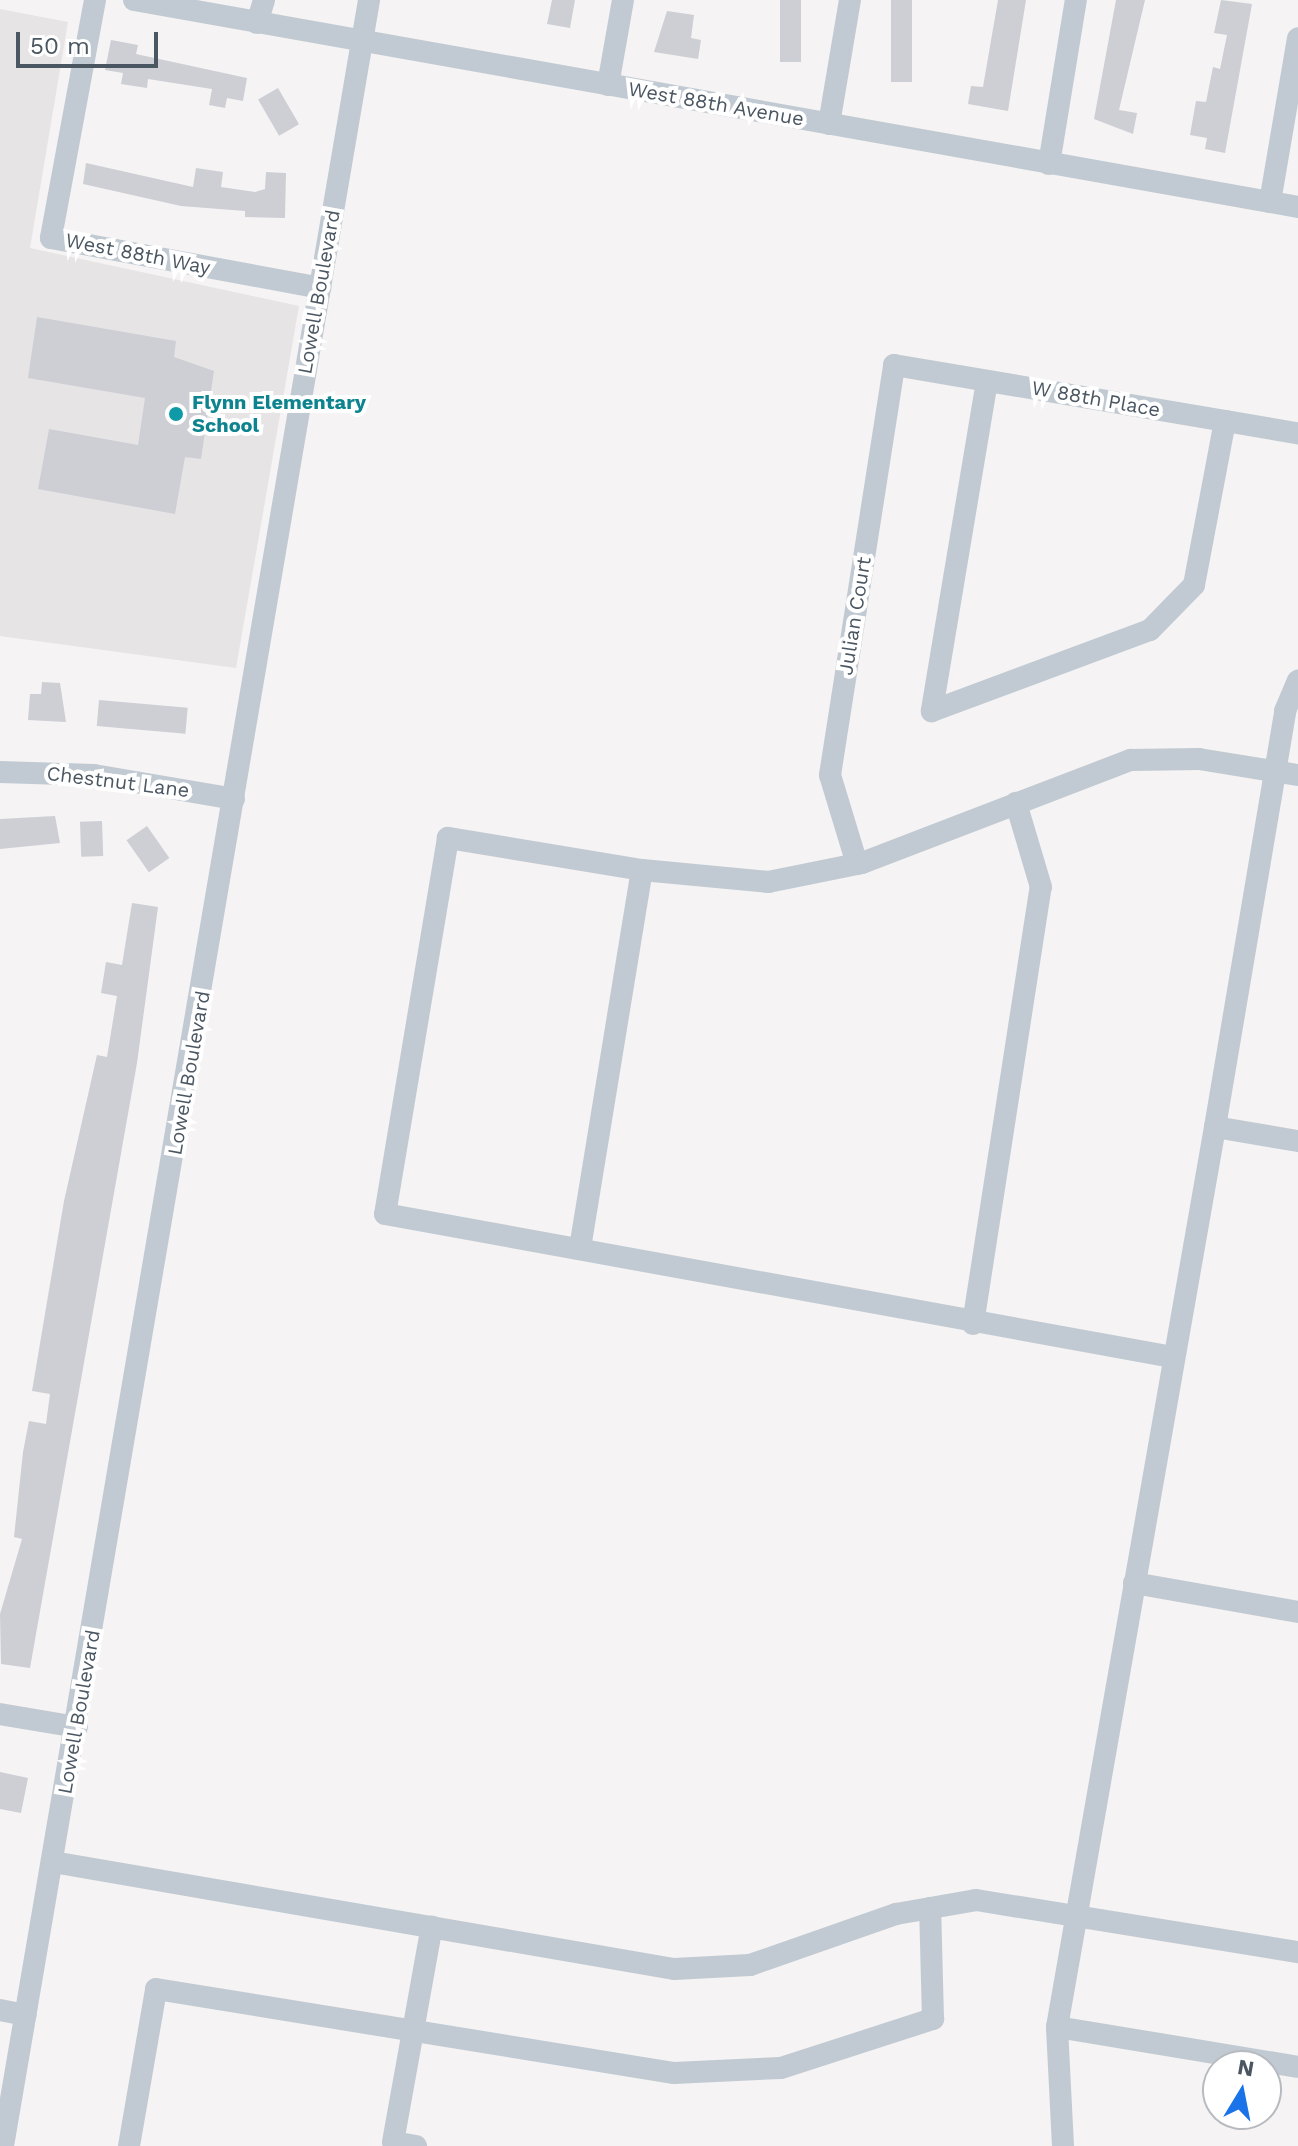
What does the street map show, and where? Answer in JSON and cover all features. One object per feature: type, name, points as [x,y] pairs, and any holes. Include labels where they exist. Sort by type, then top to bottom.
[{"type":"street","name":"West 88th Way","points":[[95,0],[51,238],[320,288]]},
{"type":"street","name":"West 88th Avenue","points":[[134,0],[1298,207]]},
{"type":"street","points":[[257,23],[264,0]]},
{"type":"street","name":"Lowell Boulevard","points":[[3,2146],[77,1727],[369,0]]},
{"type":"street","points":[[608,85],[623,0]]},
{"type":"street","points":[[829,124],[850,0]]},
{"type":"street","points":[[1049,164],[1076,0]]},
{"type":"street","points":[[1270,202],[1298,38]]},
{"type":"street","name":"W 88th Place","points":[[894,365],[1298,433]]},
{"type":"street","name":"Julian Court","points":[[857,864],[830,775],[894,365]]},
{"type":"street","points":[[987,381],[932,711],[1150,630],[1194,585],[1225,421]]},
{"type":"street","points":[[1063,2146],[1057,2027],[1215,1127],[1287,773],[1298,681]]},
{"type":"street","points":[[1173,1357],[973,1324],[580,1248],[385,1214],[448,838],[642,870],[768,882],[857,864],[1131,760],[1199,759],[1287,773]]},
{"type":"street","name":"Chestnut Lane","points":[[0,772],[94,775],[234,799]]},
{"type":"street","points":[[973,1324],[1041,887],[1016,803]]},
{"type":"street","points":[[580,1248],[642,870]]},
{"type":"street","points":[[1215,1127],[1298,1141]]},
{"type":"street","points":[[1134,1583],[1298,1612]]},
{"type":"street","points":[[0,1714],[77,1727]]},
{"type":"street","points":[[53,1862],[674,1969],[750,1965],[930,1908],[976,1900],[1298,1952]]},
{"type":"street","points":[[129,2146],[156,1989],[674,2073],[781,2068],[933,2019],[930,1908]]},
{"type":"street","points":[[416,2146],[393,2144],[432,1926]]},
{"type":"street","points":[[0,2010],[26,2015]]},
{"type":"street","points":[[1057,2027],[1298,2067]]},
{"type":"shaded area","points":[[0,9],[68,22],[30,248],[299,306],[236,668],[0,636]]},
{"type":"building","points":[[552,0],[575,0],[570,28],[547,24]]},
{"type":"building","points":[[780,0],[801,0],[801,62],[780,62]]},
{"type":"building","points":[[891,0],[912,0],[912,82],[891,82]]},
{"type":"building","points":[[998,0],[1026,0],[1008,111],[968,104],[971,86],[983,87]]},
{"type":"building","points":[[1116,0],[1145,0],[1119,110],[1137,113],[1133,134],[1094,119]]},
{"type":"building","points":[[1221,0],[1252,4],[1225,153],[1205,149],[1207,138],[1190,135],[1196,101],[1206,102],[1213,67],[1220,69],[1227,35],[1214,33]]},
{"type":"building","points":[[667,11],[694,15],[691,38],[701,40],[698,59],[654,52]]},
{"type":"building","points":[[111,40],[138,45],[136,54],[247,78],[243,101],[227,98],[225,108],[209,105],[212,89],[148,79],[147,88],[121,84],[123,73],[105,70]]},
{"type":"building","points":[[278,88],[299,124],[279,136],[258,100]]},
{"type":"building","points":[[86,163],[193,187],[196,168],[223,172],[221,187],[255,192],[265,189],[266,172],[286,173],[285,218],[245,217],[245,211],[181,206],[83,184]]},
{"type":"building","name":"Flynn Elementary School","points":[[37,317],[176,341],[174,357],[214,371],[201,459],[185,457],[175,514],[38,489],[49,429],[138,445],[145,398],[28,378]]},
{"type":"building","points":[[42,682],[60,683],[66,722],[28,720],[30,694],[41,694]]},
{"type":"building","points":[[99,700],[188,708],[185,734],[97,726]]},
{"type":"building","points":[[55,816],[60,843],[0,849],[0,819]]},
{"type":"building","points":[[102,821],[103,856],[81,857],[80,822]]},
{"type":"building","points":[[147,826],[169,858],[149,872],[127,840]]},
{"type":"building","points":[[132,903],[158,907],[137,1063],[30,1668],[1,1664],[0,1614],[22,1539],[14,1537],[23,1452],[29,1421],[46,1424],[50,1394],[32,1391],[64,1201],[97,1055],[107,1057],[117,996],[101,993],[106,962],[122,965]]},
{"type":"building","points":[[0,1772],[28,1778],[21,1813],[0,1809]]},
{"type":"place","name":"Flynn Elementary School","points":[[176,414]]}]
